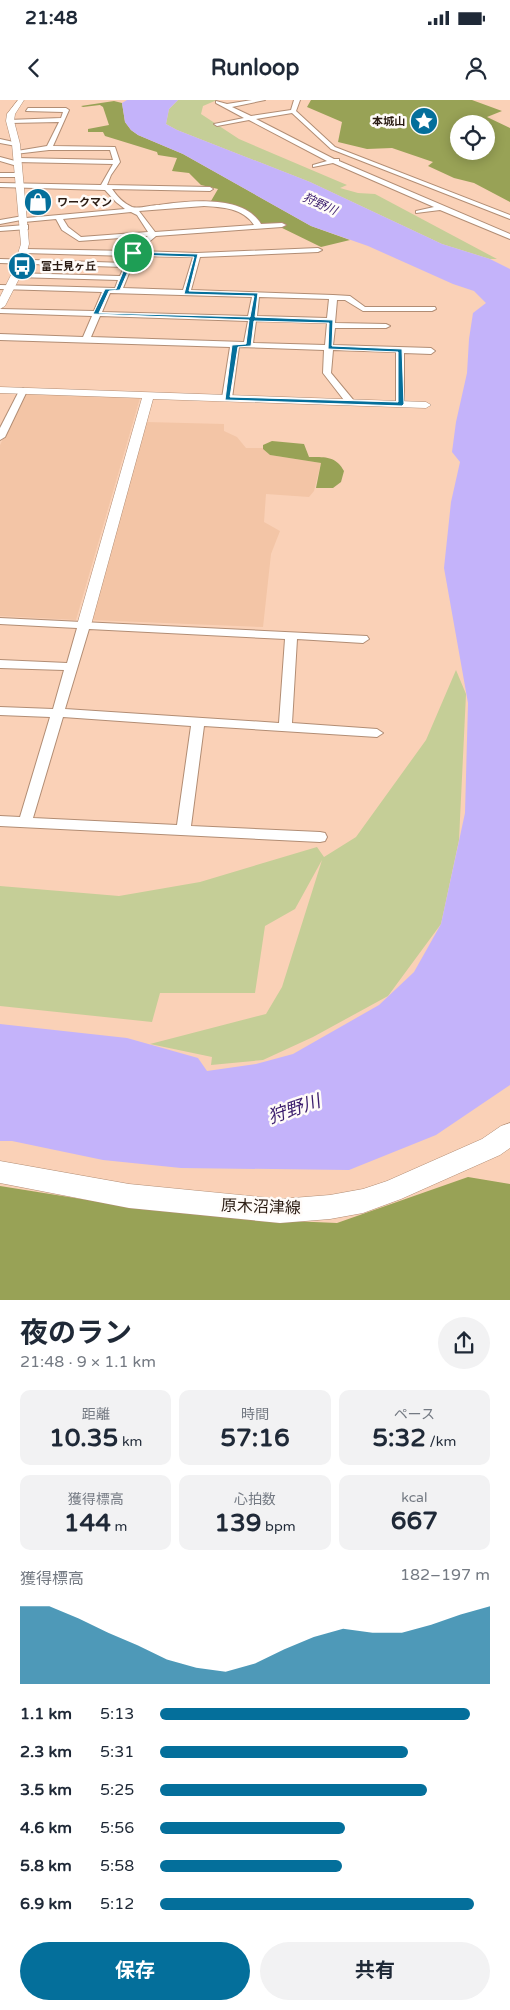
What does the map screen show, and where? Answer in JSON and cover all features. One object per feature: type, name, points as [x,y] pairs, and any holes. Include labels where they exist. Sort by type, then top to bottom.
[{"type":"main road","name":"原木沼津線","points":[[0,1172],[129,1196],[280,1211],[330,1207],[363,1201],[392,1191],[482,1151],[510,1134]]},
{"type":"street","points":[[0,306],[16,275],[24,250],[24,222],[18,185],[16,144],[10,121],[11,114],[20,100]]},
{"type":"street","points":[[226,106],[262,100]]},
{"type":"street","points":[[293,111],[297,100]]},
{"type":"street","points":[[218,102],[333,161],[510,236]]},
{"type":"street","points":[[28,110],[66,110],[49,148]]},
{"type":"street","points":[[217,124],[293,111]]},
{"type":"street","points":[[293,111],[329,146],[466,202],[510,217]]},
{"type":"street","points":[[0,121],[63,120]]},
{"type":"street","points":[[0,141],[16,144]]},
{"type":"street","points":[[17,159],[49,148],[113,148],[117,162]]},
{"type":"street","points":[[315,166],[352,156]]},
{"type":"street","points":[[0,159],[117,162]]},
{"type":"street","points":[[105,188],[108,174],[117,162]]},
{"type":"street","points":[[0,175],[18,175]]},
{"type":"street","points":[[0,185],[105,188],[226,206],[250,216],[258,226]]},
{"type":"street","points":[[105,188],[118,201],[139,214],[153,234]]},
{"type":"street","points":[[0,229],[24,222],[58,217],[132,210],[163,196],[210,189]]},
{"type":"street","points":[[418,212],[466,202]]},
{"type":"street","points":[[58,217],[66,228],[79,239],[282,225]]},
{"type":"street","points":[[0,222],[24,222]]},
{"type":"street","points":[[118,290],[135,249],[151,238],[153,234]]},
{"type":"street","points":[[24,250],[197,256],[318,250]]},
{"type":"street","points":[[186,293],[197,256]]},
{"type":"street","points":[[0,261],[128,265]]},
{"type":"street","points":[[16,275],[123,278]]},
{"type":"street","points":[[0,287],[333,297],[347,298],[363,309],[432,309]]},
{"type":"street","points":[[86,340],[107,290]]},
{"type":"street","points":[[248,346],[256,294]]},
{"type":"street","points":[[333,297],[327,373],[350,402]]},
{"type":"street","points":[[0,311],[252,319],[386,326]]},
{"type":"street","points":[[0,337],[431,351]]},
{"type":"street","points":[[227,398],[235,345]]},
{"type":"street","points":[[400,350],[402,404]]},
{"type":"street","points":[[0,390],[426,405]]},
{"type":"street","points":[[0,437],[23,391]]},
{"type":"street","points":[[24,823],[84,625],[148,396]]},
{"type":"street","points":[[0,621],[364,638]]},
{"type":"street","points":[[285,726],[291,635]]},
{"type":"street","points":[[0,664],[71,667]]},
{"type":"street","points":[[0,711],[58,712],[377,733]]},
{"type":"street","points":[[183,830],[198,721]]},
{"type":"street","points":[[0,821],[320,837]]},
{"type":"shaded area","points":[[24,394],[140,398],[76,620],[0,616],[0,445]]},
{"type":"shaded area","points":[[146,422],[224,424],[224,431],[237,437],[246,448],[262,448],[270,455],[321,463],[314,491],[309,497],[266,494],[264,522],[280,531],[271,554],[263,627],[91,620]]},
{"type":"green space","points":[[178,100],[217,100],[203,106],[201,114],[239,139],[347,185],[340,188],[358,193],[375,194],[497,259],[490,259],[442,244],[310,182],[177,130],[166,124],[169,109]]},
{"type":"green space","points":[[311,100],[472,100],[502,111],[492,115],[450,115],[450,160],[495,160],[495,121],[510,128],[510,202],[474,183],[454,178],[428,166],[433,162],[392,148],[367,149],[338,142],[342,122],[307,107]]},
{"type":"green space","points":[[114,101],[122,103],[125,122],[138,135],[183,154],[311,226],[350,240],[321,247],[276,225],[259,224],[250,213],[211,201],[218,189],[201,185],[189,173],[172,171],[177,158],[158,155],[157,152],[105,136],[103,132],[88,132],[88,129],[109,125],[103,107],[100,105],[81,106]]},
{"type":"green space","points":[[272,441],[304,444],[309,457],[325,457],[334,460],[344,471],[341,482],[333,488],[316,488],[321,463],[270,455],[263,449],[263,445]]},
{"type":"green space","points":[[456,670],[466,694],[459,840],[441,924],[388,996],[313,1037],[263,1060],[211,1065],[212,1057],[150,1044],[266,1014],[282,987],[322,860],[295,909],[265,926],[255,993],[160,993],[152,1022],[0,1006],[0,886],[119,896],[200,882],[317,847],[324,857],[356,837],[426,740]]},
{"type":"green space","points":[[468,1177],[510,1184],[510,1300],[0,1300],[0,1186],[119,1205],[267,1220],[337,1223]]},
{"type":"water","name":"狩野川","points":[[127,100],[178,100],[169,109],[166,124],[177,130],[310,182],[442,244],[490,259],[510,269],[510,1085],[436,1135],[349,1170],[181,1168],[103,1160],[12,1141],[0,1141],[0,1024],[127,1038],[198,1058],[207,1071],[256,1064],[293,1054],[379,1005],[414,972],[441,924],[465,813],[468,703],[444,568],[451,502],[460,462],[452,452],[456,422],[467,373],[473,313],[486,303],[474,291],[453,284],[368,246],[311,226],[183,154],[138,135],[125,122],[122,103]]},
{"type":"place","name":"本城山","points":[[424,121]]},
{"type":"place","name":"ワークマン","points":[[38,202]]},
{"type":"place","name":"富士見ヶ丘","points":[[22,266]]},
{"type":"route","points":[[133,253],[118,290],[107,290],[96,314],[252,319],[332,321],[330,347],[400,350],[402,404],[227,398],[235,345],[248,346],[252,319],[256,294],[186,293],[197,256],[133,253]]}]
